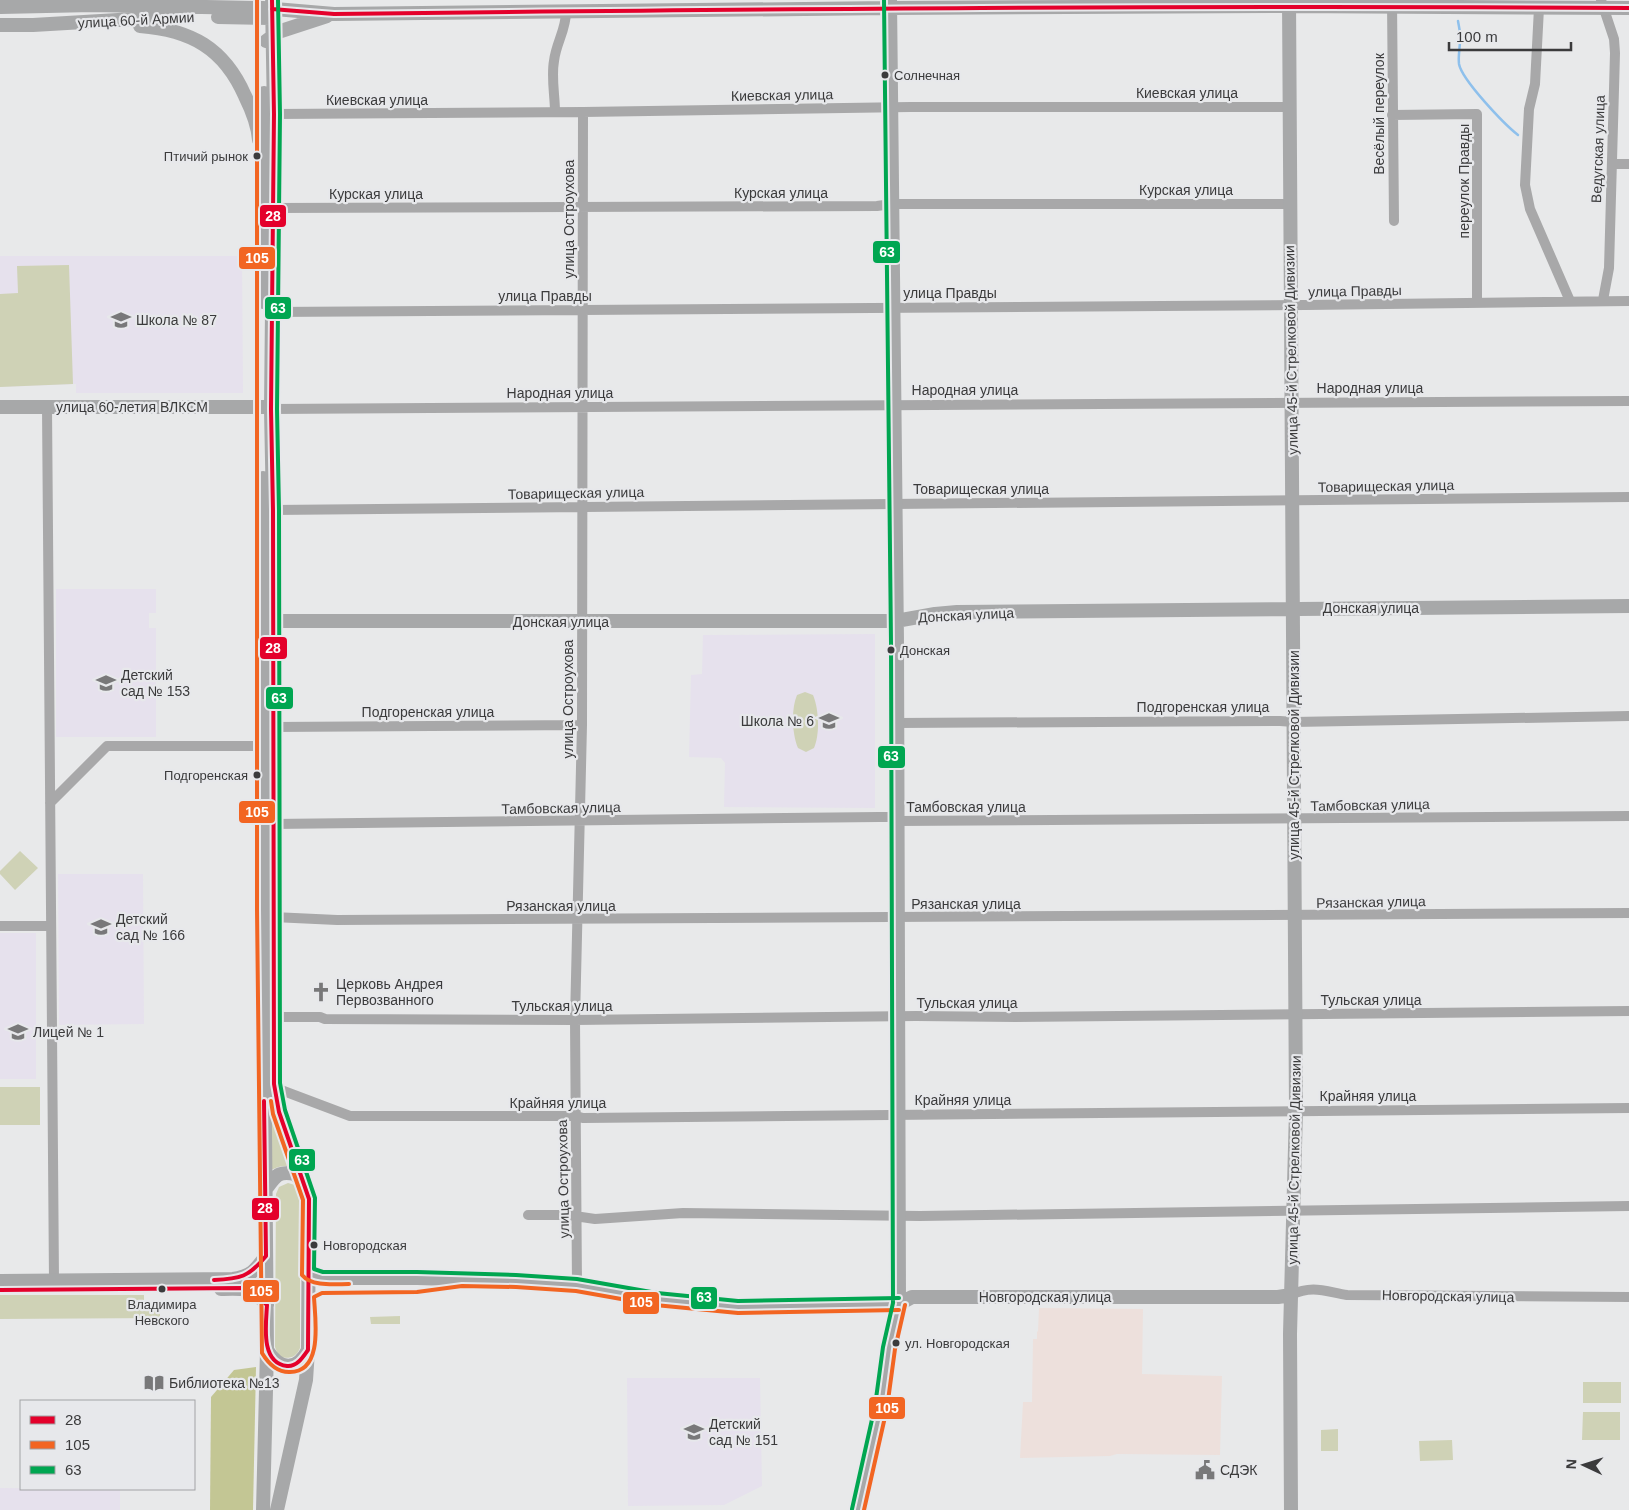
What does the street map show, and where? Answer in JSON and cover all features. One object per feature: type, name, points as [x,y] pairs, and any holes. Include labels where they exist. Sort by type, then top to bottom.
[{"type":"main road","points":[[179,8],[208,0]]},
{"type":"main road","points":[[277,1510],[306,1380],[308,1350],[309,1199],[279,1112],[274,1084],[273,727],[268,621],[263,178],[268,9],[334,14],[566,12],[890,4],[1289,3],[1473,4],[1539,8],[1602,4],[1629,8]]},
{"type":"main road","name":"улица 45-й Стрелковой Дивизии","points":[[1289,3],[1296,1014],[1295,1210],[1290,1295],[1291,1510]]},
{"type":"main road","points":[[858,1510],[881,1407],[888,1348],[898,1304],[897,723],[890,4]]},
{"type":"main road","name":"улица 60-й Армии","points":[[6,7],[93,5],[268,9]]},
{"type":"main road","points":[[6,7],[6,25]]},
{"type":"main road","name":"улица 60-й Армии","points":[[6,25],[95,22],[268,9]]},
{"type":"main road","points":[[268,40],[278,32],[334,14]]},
{"type":"main road","points":[[95,22],[157,27],[183,34],[210,48],[227,64],[237,77],[252,110],[259,137],[263,178]]},
{"type":"main road","points":[[263,1510],[268,1350],[263,746],[273,510],[267,408],[272,312],[274,114],[268,40]]},
{"type":"main road","name":"улица 60-летия ВЛКСМ","points":[[0,407],[267,408]]},
{"type":"main road","name":"Донская улица","points":[[268,621],[896,621],[957,612],[1629,606]]},
{"type":"main road","points":[[266,1189],[276,1176],[285,1172],[295,1174],[304,1185]]},
{"type":"main road","points":[[0,1281],[233,1280],[246,1277],[256,1270],[266,1256]]},
{"type":"main road","name":"Новгородская улица","points":[[308,1273],[322,1278],[417,1278],[577,1285],[656,1299],[738,1306],[898,1304],[912,1297],[1278,1297],[1290,1295]]},
{"type":"main road","name":"Новгородская улица","points":[[308,1293],[322,1287],[417,1286],[462,1280]]},
{"type":"main road","points":[[0,1290],[243,1288],[251,1290],[267,1305]]},
{"type":"main road","points":[[268,1350],[276,1362],[287,1366],[298,1364],[308,1350]]},
{"type":"main road","points":[[264,1488],[268,1495],[274,1495],[282,1489]]},
{"type":"street","name":"Весёлый переулок","points":[[1392,4],[1394,221]]},
{"type":"street","name":"Ведугская улица","points":[[1602,4],[1614,39],[1615,53],[1609,268],[1603,300]]},
{"type":"street","points":[[1539,8],[1535,84],[1530,109],[1525,185],[1530,209],[1570,301]]},
{"type":"street","points":[[555,112],[553,63],[564,31],[566,12]]},
{"type":"street","name":"Киевская улица","points":[[274,114],[583,112],[891,107],[1290,107]]},
{"type":"street","name":"улица Остроухова","points":[[577,1285],[575,1020],[581,820],[583,622],[583,112]]},
{"type":"street","name":"переулок Правды","points":[[1392,115],[1477,114],[1478,303]]},
{"type":"street","points":[[1612,164],[1629,164]]},
{"type":"street","name":"Курская улица","points":[[272,208],[876,206],[892,204],[1290,204]]},
{"type":"street","name":"улица Правды","points":[[272,312],[1629,301]]},
{"type":"street","name":"Народная улица","points":[[267,408],[583,408],[894,404],[1629,401]]},
{"type":"street","points":[[47,407],[54,1281]]},
{"type":"street","name":"Товарищеская улица","points":[[273,510],[1629,497]]},
{"type":"street","name":"Подгоренская улица","points":[[897,723],[1294,722],[1629,716]]},
{"type":"street","name":"Подгоренская улица","points":[[273,727],[582,725]]},
{"type":"street","points":[[50,803],[107,746],[263,746]]},
{"type":"street","name":"Тамбовская улица","points":[[273,824],[891,818],[897,821],[1295,820],[1629,816]]},
{"type":"street","name":"Рязанская улица","points":[[273,917],[337,920],[577,920],[1629,913]]},
{"type":"street","points":[[0,926],[51,926]]},
{"type":"street","name":"Тульская улица","points":[[274,1017],[575,1020],[1629,1011]]},
{"type":"street","name":"Крайняя улица","points":[[274,1084],[282,1090],[350,1116],[576,1116],[583,1118],[1629,1108]]},
{"type":"street","points":[[528,1215],[577,1216],[594,1219],[683,1213],[898,1216],[1629,1206]]},
{"type":"street","name":"Новгородская улица","points":[[1290,1295],[1304,1289],[1314,1289],[1347,1295],[1629,1297]]},
{"type":"shaded area","name":"Школа № 87","points":[[0,256],[242,256],[243,393],[76,393],[76,384],[0,387]]},
{"type":"shaded area","name":"Детский сад № 153","points":[[56,589],[156,589],[156,613],[149,613],[149,628],[156,628],[156,737],[56,737]]},
{"type":"shaded area","points":[[875,634],[875,808],[724,807],[725,763],[721,758],[689,757],[691,675],[702,674],[703,635]]},
{"type":"shaded area","name":"Детский сад № 166","points":[[58,874],[143,874],[144,1024],[59,1025]]},
{"type":"shaded area","name":"Лицей № 1","points":[[0,933],[36,933],[36,1079],[0,1079]]},
{"type":"shaded area","points":[[1039,1308],[1143,1309],[1142,1374],[1222,1376],[1220,1455],[1117,1454],[1110,1456],[1020,1458],[1023,1402],[1032,1402],[1033,1339],[1037,1339]]},
{"type":"shaded area","name":"Детский сад № 151","points":[[627,1378],[760,1378],[762,1486],[724,1505],[628,1506]]},
{"type":"shaded area","points":[[0,1488],[20,1488],[20,1490],[120,1490],[120,1510],[0,1510]]},
{"type":"green space","points":[[69,265],[73,384],[0,387],[0,294],[18,293],[17,266]]},
{"type":"green space","points":[[805,692],[813,695],[817,707],[818,722],[814,748],[806,752],[798,748],[794,736],[793,722],[797,695]]},
{"type":"green space","points":[[20,851],[38,868],[15,890],[0,874],[0,871]]},
{"type":"green space","points":[[0,1087],[40,1087],[40,1125],[0,1125]]},
{"type":"green space","points":[[271,1117],[292,1168],[281,1166],[271,1170]]},
{"type":"green space","points":[[288,1183],[295,1185],[300,1194],[300,1348],[294,1356],[286,1358],[279,1357],[275,1347],[276,1194],[279,1187]]},
{"type":"green space","points":[[0,1295],[144,1295],[144,1311],[160,1311],[160,1318],[0,1319]]},
{"type":"green space","points":[[400,1316],[400,1324],[371,1324],[370,1317]]},
{"type":"green space","points":[[256,1367],[253,1510],[210,1510],[211,1397],[234,1370]]},
{"type":"green space","points":[[1583,1382],[1621,1382],[1621,1403],[1583,1403]]},
{"type":"green space","points":[[1583,1412],[1620,1412],[1620,1440],[1582,1440]]},
{"type":"green space","points":[[1338,1429],[1338,1451],[1321,1451],[1321,1430]]},
{"type":"green space","points":[[1452,1440],[1453,1460],[1420,1461],[1419,1441]]},
{"type":"waterway","points":[[1458,21],[1460,35],[1459,64],[1462,71],[1484,101],[1518,135]]},
{"type":"transit line","name":"105","points":[[257,0],[257,910],[262,1353],[273,1366],[284,1372],[300,1370],[308,1364],[313,1354],[315,1343],[314,1297],[322,1293],[417,1292],[462,1286],[516,1287],[576,1291],[655,1305],[738,1313],[899,1310]]},
{"type":"transit line","name":"28","points":[[0,1290],[243,1288],[251,1290],[267,1305],[266,1342],[272,1358],[278,1363],[291,1366],[299,1361],[308,1350],[309,1199],[279,1112],[274,1084],[273,510],[271,409],[274,114],[272,0]]},
{"type":"transit line","name":"63","points":[[278,0],[280,114],[277,409],[279,510],[280,1083],[285,1110],[315,1198],[314,1269],[323,1272],[417,1272],[577,1279],[657,1293],[738,1301],[899,1298]]},
{"type":"transit line","name":"63","points":[[852,1509],[875,1406],[883,1347],[893,1303],[891,642],[884,0]]},
{"type":"transit line","name":"28","points":[[272,9],[334,14],[981,8],[1629,8]]},
{"type":"transit line","name":"28","points":[[214,1280],[243,1276],[249,1273],[266,1256],[264,1101]]},
{"type":"transit line","name":"105","points":[[271,1101],[273,1114],[303,1200],[302,1275],[306,1279],[318,1283],[349,1284]]},
{"type":"transit line","name":"105","points":[[864,1510],[887,1408],[895,1349],[905,1305]]},
{"type":"place","name":"Солнечная","points":[[885,75]]},
{"type":"place","name":"Птичий рынок","points":[[257,156]]},
{"type":"place","name":"Школа № 87","points":[[121,320]]},
{"type":"place","name":"Донская","points":[[891,650]]},
{"type":"place","name":"Детский сад № 153","points":[[106,683]]},
{"type":"place","name":"Школа № 6","points":[[829,721]]},
{"type":"place","name":"Подгоренская","points":[[257,775]]},
{"type":"place","name":"Детский сад № 166","points":[[101,927]]},
{"type":"place","name":"Церковь Андрея Первозванного","points":[[321,992]]},
{"type":"place","name":"Лицей № 1","points":[[18,1032]]},
{"type":"place","name":"Новгородская","points":[[314,1245]]},
{"type":"place","name":"Владимира Невского","points":[[162,1289]]},
{"type":"place","name":"ул. Новгородская","points":[[896,1343]]},
{"type":"place","name":"Библиотека №13","points":[[154,1383]]},
{"type":"place","name":"Детский сад № 151","points":[[694,1432]]},
{"type":"place","name":"СДЭК","points":[[1205,1470]]}]
